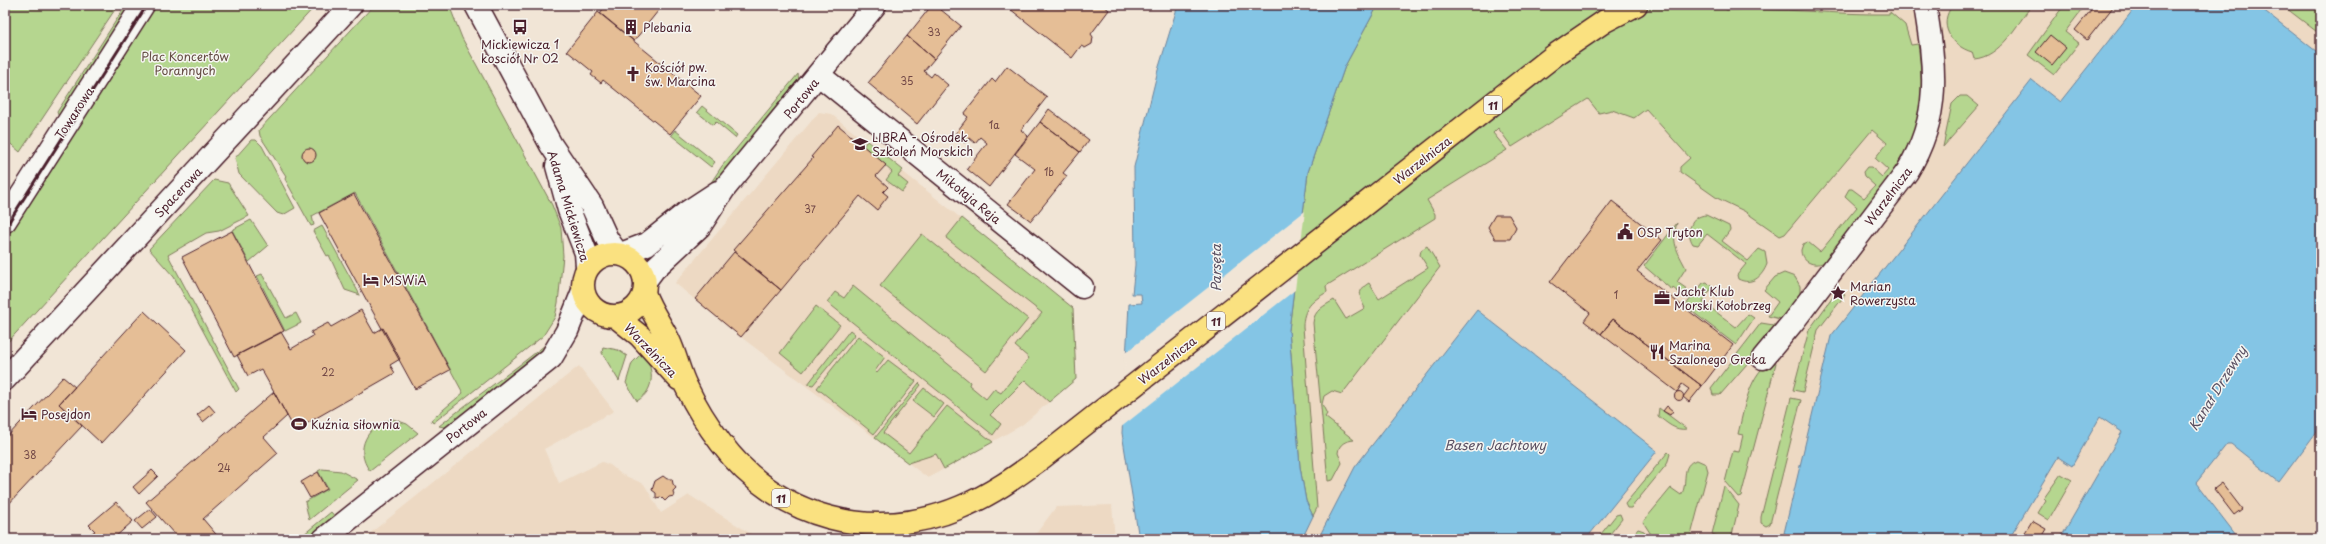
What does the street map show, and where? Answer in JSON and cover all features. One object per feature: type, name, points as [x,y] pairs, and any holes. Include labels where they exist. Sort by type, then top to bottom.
[{"type":"main road","name":"Warzelnicza","points":[[644,287],[669,342],[686,386],[721,443],[745,470],[770,491],[796,506],[815,514],[870,524],[911,522],[945,514],[974,502],[1018,475],[1555,55],[1595,27],[1636,5]]},
{"type":"main road","points":[[583,291],[583,276],[587,267],[600,256],[619,254]]},
{"type":"main road","name":"11","points":[[619,254],[639,265],[644,287]]},
{"type":"main road","points":[[615,316],[626,314],[636,308],[644,287]]},
{"type":"main road","name":"11","points":[[583,291],[587,301],[594,310],[604,315],[615,316]]},
{"type":"main road","name":"Warzelnicza","points":[[615,316],[640,336],[652,352],[686,386]]},
{"type":"street","name":"Towarowa","points":[[5,221],[143,5]]},
{"type":"street","name":"Spacerowa","points":[[5,379],[351,5]]},
{"type":"street","name":"Adama Mickiewicza","points":[[476,5],[551,145],[592,206],[607,239],[619,254]]},
{"type":"street","name":"Portowa","points":[[644,287],[654,269],[700,226],[724,189],[875,5]]},
{"type":"street","name":"Warzelnicza","points":[[1763,358],[1793,322],[1907,172],[1918,152],[1930,119],[1934,89],[1934,69],[1925,5]]},
{"type":"street","name":"Mikołaja Reja","points":[[819,75],[1082,287]]},
{"type":"street","name":"Adama Mickiewicza","points":[[551,145],[570,210],[586,253],[587,267]]},
{"type":"street","name":"Portowa","points":[[619,254],[647,244],[686,213],[724,189]]},
{"type":"street","name":"Portowa","points":[[324,539],[551,358],[567,331],[583,291]]},
{"type":"shaded area","points":[[1188,5],[2321,5],[2321,539],[1140,539],[1160,535]]},
{"type":"shaded area","points":[[819,112],[831,114],[1073,308],[1076,379],[1022,425],[928,478],[725,325],[675,283]]},
{"type":"shaded area","points":[[579,366],[614,411],[544,449],[559,483],[602,462],[610,465],[621,474],[644,484],[661,513],[689,495],[759,539],[363,539]]},
{"type":"shaded area","points":[[1112,505],[1115,539],[1032,539],[1056,507]]},
{"type":"green space","points":[[5,5],[118,5],[20,152],[5,139]]},
{"type":"green space","points":[[126,5],[133,5],[60,120],[57,112]]},
{"type":"green space","name":"Plac Koncertów Porannych","points":[[153,5],[316,5],[5,345],[5,238]]},
{"type":"green space","points":[[374,5],[449,5],[462,38],[552,205],[561,228],[563,256],[558,303],[555,317],[543,336],[433,423],[431,420],[463,393],[355,193],[312,216],[314,225],[311,226],[285,179],[286,176],[260,136],[259,130]]},
{"type":"green space","points":[[1378,5],[1726,5],[1726,10],[1747,9],[1869,14],[1890,14],[1890,12],[1905,25],[1911,45],[1918,44],[1921,99],[1917,120],[1914,131],[1904,153],[1891,174],[1841,245],[1826,261],[1817,264],[1806,261],[1801,250],[1803,244],[1808,242],[1820,252],[1857,207],[1845,196],[1849,189],[1852,189],[1864,198],[1875,186],[1864,176],[1863,172],[1867,167],[1871,167],[1882,177],[1888,170],[1875,158],[1887,143],[1872,130],[1785,234],[1780,236],[1744,211],[1717,198],[1680,172],[1680,167],[1690,158],[1646,109],[1634,118],[1612,110],[1599,113],[1588,99],[1512,147],[1498,128],[1493,133],[1507,150],[1427,200],[1435,214],[1435,218],[1326,286],[1327,292],[1313,302],[1307,310],[1303,320],[1303,327],[1317,508],[1313,516],[1306,501],[1300,467],[1289,330],[1308,172],[1345,66]]},
{"type":"green space","points":[[1953,5],[2032,5],[2008,38],[2000,46],[1984,57],[1974,59],[1972,52],[1964,49],[1953,40],[1946,27],[1948,12]]},
{"type":"green space","points":[[2064,5],[2081,5],[2084,7],[2065,32],[2079,43],[2054,75],[2028,55]]},
{"type":"green space","points":[[2282,5],[2321,5],[2321,35]]},
{"type":"green space","points":[[798,74],[799,82],[729,167],[710,184],[722,166]]},
{"type":"green space","points":[[1960,96],[1967,96],[1979,106],[1943,147],[1952,104]]},
{"type":"green space","points":[[702,106],[737,135],[735,138],[716,122],[713,125],[697,112]]},
{"type":"green space","points":[[675,130],[715,162],[711,167],[671,135]]},
{"type":"green space","points":[[251,140],[256,140],[262,146],[295,208],[283,215],[277,213],[239,174],[235,158]]},
{"type":"green space","points":[[867,141],[903,170],[898,176],[908,184],[902,192],[886,180],[892,172],[863,146]]},
{"type":"green space","points":[[214,180],[228,183],[249,216],[219,231],[206,233],[168,255],[239,389],[236,392],[174,277],[149,249]]},
{"type":"green space","points":[[1706,215],[1729,226],[1730,230],[1722,241],[1748,261],[1759,249],[1765,252],[1767,264],[1765,269],[1756,279],[1752,281],[1743,281],[1738,279],[1737,275],[1746,264],[1707,234],[1698,245],[1693,244],[1690,235],[1691,225],[1697,218]]},
{"type":"green space","points":[[962,218],[1073,308],[1076,379],[1049,402],[1025,380],[990,415],[1001,424],[993,435],[827,302],[835,292],[844,298],[853,286],[970,382],[969,385],[986,399],[994,389],[1001,393],[1029,358],[1015,346],[1042,313],[946,238]]},
{"type":"green space","points":[[251,220],[268,246],[249,262],[232,230]]},
{"type":"green space","points":[[1677,223],[1675,230],[1676,246],[1686,268],[1677,282],[1687,289],[1682,295],[1673,288],[1672,290],[1644,266]]},
{"type":"green space","points":[[322,226],[360,295],[345,290],[329,255],[327,256],[313,231]]},
{"type":"green space","points":[[922,234],[1028,319],[986,371],[880,286]]},
{"type":"green space","points":[[1427,246],[1440,267],[1342,394],[1332,391],[1324,396],[1322,404],[1327,414],[1325,417],[1354,440],[1341,445],[1338,453],[1342,463],[1333,480],[1328,481],[1313,323],[1315,315],[1320,309],[1334,300],[1346,319],[1365,308],[1360,294],[1362,288],[1369,283],[1379,299],[1428,268],[1420,255],[1421,250]]},
{"type":"green space","points":[[1784,273],[1795,277],[1800,286],[1800,296],[1784,320],[1768,316],[1778,302],[1764,290],[1775,277]]},
{"type":"green space","points":[[262,274],[286,318],[296,313],[301,323],[285,331],[257,276]]},
{"type":"green space","points":[[1707,282],[1712,287],[1703,302],[1736,327],[1748,314],[1754,318],[1736,345],[1685,306],[1703,283]]},
{"type":"green space","points":[[1838,290],[1845,295],[1818,330],[1803,392],[1793,390],[1809,330]]},
{"type":"green space","points":[[816,306],[840,325],[803,372],[780,353]]},
{"type":"green space","points":[[1761,323],[1780,326],[1720,395],[1713,395],[1711,388]]},
{"type":"green space","points":[[850,330],[855,334],[813,385],[808,384]]},
{"type":"green space","points":[[858,336],[885,357],[875,371],[877,373],[888,360],[916,381],[874,434],[817,388]]},
{"type":"green space","points":[[549,342],[544,350],[449,428],[439,426],[522,363]]},
{"type":"green space","points":[[603,347],[618,350],[627,356],[619,381],[602,353]]},
{"type":"green space","points":[[643,352],[647,358],[651,378],[648,391],[637,401],[626,383],[632,363]]},
{"type":"green space","points":[[1774,360],[1776,363],[1741,496],[1738,497],[1725,482],[1733,451],[1739,452],[1743,435],[1738,434],[1745,403],[1753,382],[1759,373],[1766,365]]},
{"type":"green space","points":[[919,383],[921,385],[883,433],[909,453],[947,406],[993,442],[944,469],[936,454],[908,463],[875,438]]},
{"type":"green space","points":[[924,388],[944,404],[934,417],[913,401]]},
{"type":"green space","points":[[1791,398],[1801,400],[1770,524],[1766,526],[1761,523],[1761,517]]},
{"type":"green space","points":[[1659,408],[1687,429],[1679,429],[1671,426],[1658,416]]},
{"type":"green space","points":[[393,419],[407,424],[418,433],[370,471],[365,463],[363,454],[363,446],[366,439],[376,426]]},
{"type":"green space","points":[[1668,452],[1670,454],[1667,464],[1631,508],[1627,508],[1625,504]]},
{"type":"green space","points":[[1697,460],[1706,464],[1708,471],[1690,539],[1654,539],[1643,522],[1671,488],[1681,495],[1686,470],[1691,462]]},
{"type":"green space","points":[[322,469],[341,471],[358,480],[309,520],[305,502],[328,489],[318,471]]},
{"type":"green space","points":[[2061,474],[2072,480],[2049,520],[2038,513],[2046,500],[2044,498]]},
{"type":"green space","points":[[1724,486],[1739,505],[1731,539],[1717,539],[1717,536],[1712,534]]},
{"type":"green space","points":[[331,512],[336,518],[310,539],[298,539]]},
{"type":"green space","points":[[1620,514],[1622,519],[1606,539],[1597,539],[1616,515]]},
{"type":"green space","points":[[1638,529],[1644,531],[1649,539],[1630,539]]},
{"type":"water","name":"Parsęta","points":[[1178,5],[1378,5],[1345,66],[1308,172],[1289,330],[1300,467],[1306,501],[1313,516],[1302,539],[1160,539],[1159,536],[1139,539],[1122,433],[1129,304],[1142,303],[1141,294],[1132,294],[1135,265],[1134,167],[1158,70]]},
{"type":"water","name":"Kanał Drzewny","points":[[2137,5],[2257,5],[2321,55],[2321,426],[2279,482],[2231,444],[2227,444],[2196,483],[2239,539],[2060,539],[2122,432],[2100,417],[2072,466],[2058,457],[2009,539],[1793,539],[1784,533],[1831,336],[2032,80],[2060,102]]},
{"type":"water","name":"Basen Jachtowy","points":[[1477,310],[1657,451],[1586,539],[1318,539],[1355,467]]},
{"type":"pier","points":[[1305,211],[1295,290],[1120,428],[1125,353]]},
{"type":"building","name":"Plebania","points":[[606,5],[662,6],[634,41],[600,13]]},
{"type":"building","points":[[932,5],[935,5],[961,26],[934,59],[907,36]]},
{"type":"building","points":[[1005,5],[1103,5],[1109,10],[1091,34],[1093,37],[1092,44],[1085,48],[1081,46],[1072,58]]},
{"type":"building","points":[[2095,5],[2110,5],[2113,7],[2087,40],[2075,30]]},
{"type":"building","name":"Kościół pw. św. Marcina","points":[[598,12],[701,96],[670,134],[603,80],[601,83],[591,75],[593,72],[567,51]]},
{"type":"building","points":[[2050,35],[2066,48],[2052,65],[2036,52]]},
{"type":"building","points":[[907,36],[934,59],[924,71],[931,77],[934,73],[948,85],[917,124],[868,83]]},
{"type":"building","points":[[1007,66],[1047,97],[1021,130],[1028,136],[989,187],[967,169],[987,143],[980,137],[975,143],[969,138],[965,143],[955,134],[968,117],[964,114],[992,79],[995,82]]},
{"type":"building","points":[[1049,109],[1089,140],[1080,152],[1040,122]]},
{"type":"building","points":[[1040,122],[1080,152],[1063,173],[1067,176],[1031,221],[1008,204],[1035,169],[1015,154]]},
{"type":"building","points":[[838,125],[886,165],[876,176],[888,187],[883,192],[888,196],[877,210],[860,196],[781,290],[733,250],[813,158],[811,157]]},
{"type":"building","points":[[309,148],[314,150],[316,155],[314,160],[309,162],[304,160],[302,155],[304,150]]},
{"type":"building","points":[[354,194],[450,370],[415,389],[319,213]]},
{"type":"building","points":[[1612,201],[1662,240],[1637,271],[1733,345],[1702,386],[1613,319],[1601,334],[1584,321],[1590,313],[1550,282]]},
{"type":"building","points":[[1495,215],[1509,215],[1516,227],[1510,239],[1495,239],[1488,227]]},
{"type":"building","points":[[232,231],[284,331],[234,357],[182,257]]},
{"type":"building","points":[[734,252],[781,290],[741,337],[695,299]]},
{"type":"building","points":[[361,310],[374,333],[383,328],[400,359],[390,365],[395,373],[295,430],[261,369],[248,376],[237,355],[281,332],[291,349],[313,336],[311,332],[328,323],[331,327]]},
{"type":"building","points":[[144,311],[186,350],[101,443],[59,404]]},
{"type":"building","points":[[1613,319],[1702,386],[1689,402],[1683,397],[1689,389],[1682,384],[1677,392],[1601,334]]},
{"type":"building","points":[[63,377],[75,387],[59,404],[82,426],[5,508],[5,439]]},
{"type":"building","points":[[274,392],[287,416],[264,437],[278,453],[203,519],[220,539],[171,539],[175,535],[146,502]]},
{"type":"building","points":[[1677,392],[1681,392],[1683,396],[1681,400],[1677,400],[1675,398],[1675,394]]},
{"type":"building","points":[[209,405],[215,412],[203,422],[197,415]]},
{"type":"building","points":[[1667,406],[1673,411],[1670,415],[1663,411]]},
{"type":"building","points":[[152,470],[158,476],[139,494],[133,487]]},
{"type":"building","points":[[318,472],[327,489],[310,498],[301,482]]},
{"type":"building","points":[[663,476],[667,479],[672,479],[676,488],[673,491],[674,496],[669,497],[665,501],[661,497],[656,498],[656,493],[652,490],[655,481]]},
{"type":"building","points":[[2222,483],[2242,509],[2234,515],[2214,489]]},
{"type":"building","points":[[116,502],[133,521],[113,539],[93,539],[89,535],[95,531],[89,525]]},
{"type":"building","points":[[150,509],[157,517],[142,529],[135,521]]},
{"type":"building","points":[[2032,521],[2046,529],[2040,539],[2021,539]]},
{"type":"railway","points":[[5,228],[147,5]]},
{"type":"place","name":"Mickiewicza 1 kosciół Nr 02","points":[[520,27]]},
{"type":"place","name":"Plebania","points":[[631,27]]},
{"type":"place","name":"Kościół pw. św. Marcina","points":[[633,74]]},
{"type":"place","name":"LIBRA - Ośrodek Szkoleń Morskich","points":[[860,144]]},
{"type":"place","name":"OSP Tryton","points":[[1625,232]]},
{"type":"place","name":"MSWiA","points":[[371,280]]},
{"type":"place","name":"Marian Rowerzysta","points":[[1838,293]]},
{"type":"place","name":"Jacht Klub Morski Kołobrzeg","points":[[1662,298]]},
{"type":"place","name":"Marina Szalonego Greka","points":[[1657,352]]},
{"type":"place","name":"Posejdon","points":[[29,414]]},
{"type":"place","name":"Kuźnia siłownia","points":[[299,424]]}]
